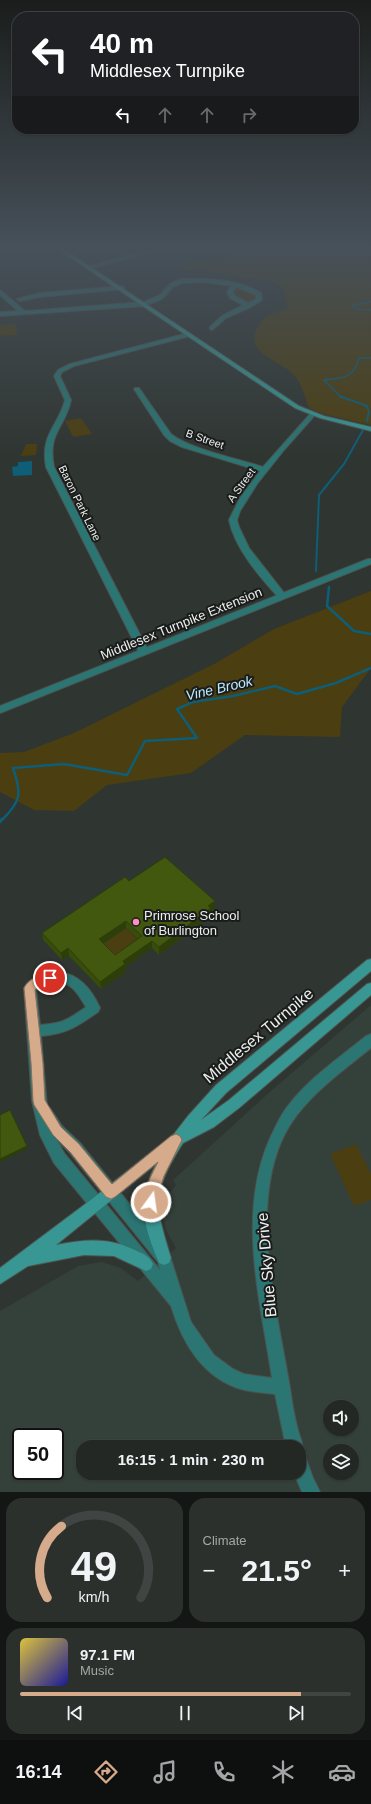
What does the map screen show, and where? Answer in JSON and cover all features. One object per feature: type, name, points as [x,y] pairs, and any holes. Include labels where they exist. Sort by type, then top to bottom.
[{"type":"main road","points":[[164,318],[287,401],[314,414],[371,429]]},
{"type":"main road","name":"Middlesex Turnpike","points":[[176,1140],[199,1111],[221,1090],[371,964]]},
{"type":"main road","name":"Middlesex Turnpike","points":[[0,1277],[26,1259],[97,1204],[176,1140],[209,1123],[234,1104],[371,988]]},
{"type":"main road","points":[[164,1258],[152,1219],[151,1202],[153,1190],[159,1174],[176,1140]]},
{"type":"main road","points":[[26,1259],[103,1246],[119,1250],[146,1264]]},
{"type":"street","points":[[212,328],[223,318]]},
{"type":"street","name":"Baron Park Lane","points":[[144,652],[50,467],[49,449],[51,436],[64,414],[68,400],[56,376],[60,371],[72,365],[188,335]]},
{"type":"street","name":"B Street","points":[[137,389],[168,435],[173,439],[185,445],[266,470]]},
{"type":"street","name":"A Street","points":[[282,596],[255,562],[236,530],[233,522],[239,505],[298,429],[314,414]]},
{"type":"street","name":"Middlesex Turnpike Extension","points":[[0,710],[371,561]]},
{"type":"street","points":[[34,1031],[58,1029],[69,1025],[94,1008],[76,983],[70,978],[61,976],[40,980],[30,988],[39,1101],[47,1135],[59,1158],[175,1300]]},
{"type":"street","name":"Blue Sky Drive","points":[[293,1440],[282,1387],[262,1254],[260,1213],[262,1183],[272,1150],[284,1123],[299,1103],[322,1080],[371,1040]]},
{"type":"street","points":[[39,1101],[57,1131],[75,1148],[164,1258],[175,1300],[184,1325],[208,1361],[227,1375],[244,1382],[282,1387]]},
{"type":"street","points":[[305,1480],[312,1492]]},
{"type":"shaded area","points":[[265,318],[371,318],[371,425],[323,414],[309,408],[301,385],[296,377],[260,351],[257,347],[255,343],[255,334]]},
{"type":"shaded area","points":[[16,324],[17,335],[0,336],[0,325]]},
{"type":"shaded area","points":[[81,418],[92,434],[73,437],[65,421]]},
{"type":"shaded area","points":[[26,444],[37,444],[36,455],[21,456]]},
{"type":"shaded area","points":[[371,591],[371,668],[342,707],[340,737],[245,735],[191,773],[107,785],[74,811],[34,810],[0,792],[0,753],[24,752],[74,733],[216,663],[274,629]]},
{"type":"shaded area","points":[[126,928],[145,947],[119,965],[100,946]]},
{"type":"shaded area","points":[[371,1005],[371,1492],[0,1492],[0,1311],[78,1266],[102,1262],[121,1268],[138,1281],[176,1248],[166,1230],[163,1215],[165,1199],[176,1185],[173,1180],[272,1090]]},
{"type":"shaded area","points":[[356,1144],[371,1174],[371,1200],[354,1206],[330,1154]]},
{"type":"water","points":[[32,461],[32,475],[13,476],[12,467],[18,466],[18,462]]},
{"type":"building","name":"Primrose School of Burlington","points":[[165,857],[215,901],[208,906],[211,908],[159,947],[152,941],[123,961],[125,964],[100,982],[68,948],[61,953],[42,933],[125,877],[129,881]],"holes":[[[126,921],[142,936],[115,955],[99,939]]]},
{"type":"building","points":[[10,1110],[27,1146],[0,1159],[0,1115]]},
{"type":"waterway","name":"Vine Brook","points":[[341,397],[324,380],[342,378],[354,370],[359,358],[371,358]]},
{"type":"waterway","name":"Vine Brook","points":[[341,397],[367,406],[369,412],[367,421]]},
{"type":"waterway","name":"Vine Brook","points":[[316,571],[319,495],[344,464],[363,430]]},
{"type":"waterway","name":"Vine Brook","points":[[329,587],[327,606],[354,631],[371,634]]},
{"type":"waterway","name":"Vine Brook","points":[[2,820],[13,808],[18,797],[18,784],[13,768],[64,764],[127,775],[145,741],[197,738],[177,709],[193,702],[233,696],[275,686],[297,694],[336,683],[371,668]]},
{"type":"place","name":"Primrose School of Burlington","points":[[136,922]]},
{"type":"route","points":[[50,978],[40,980],[30,988],[39,1101],[49,1120],[57,1131],[75,1148],[111,1193],[176,1140],[165,1159],[153,1190],[151,1202]]}]
